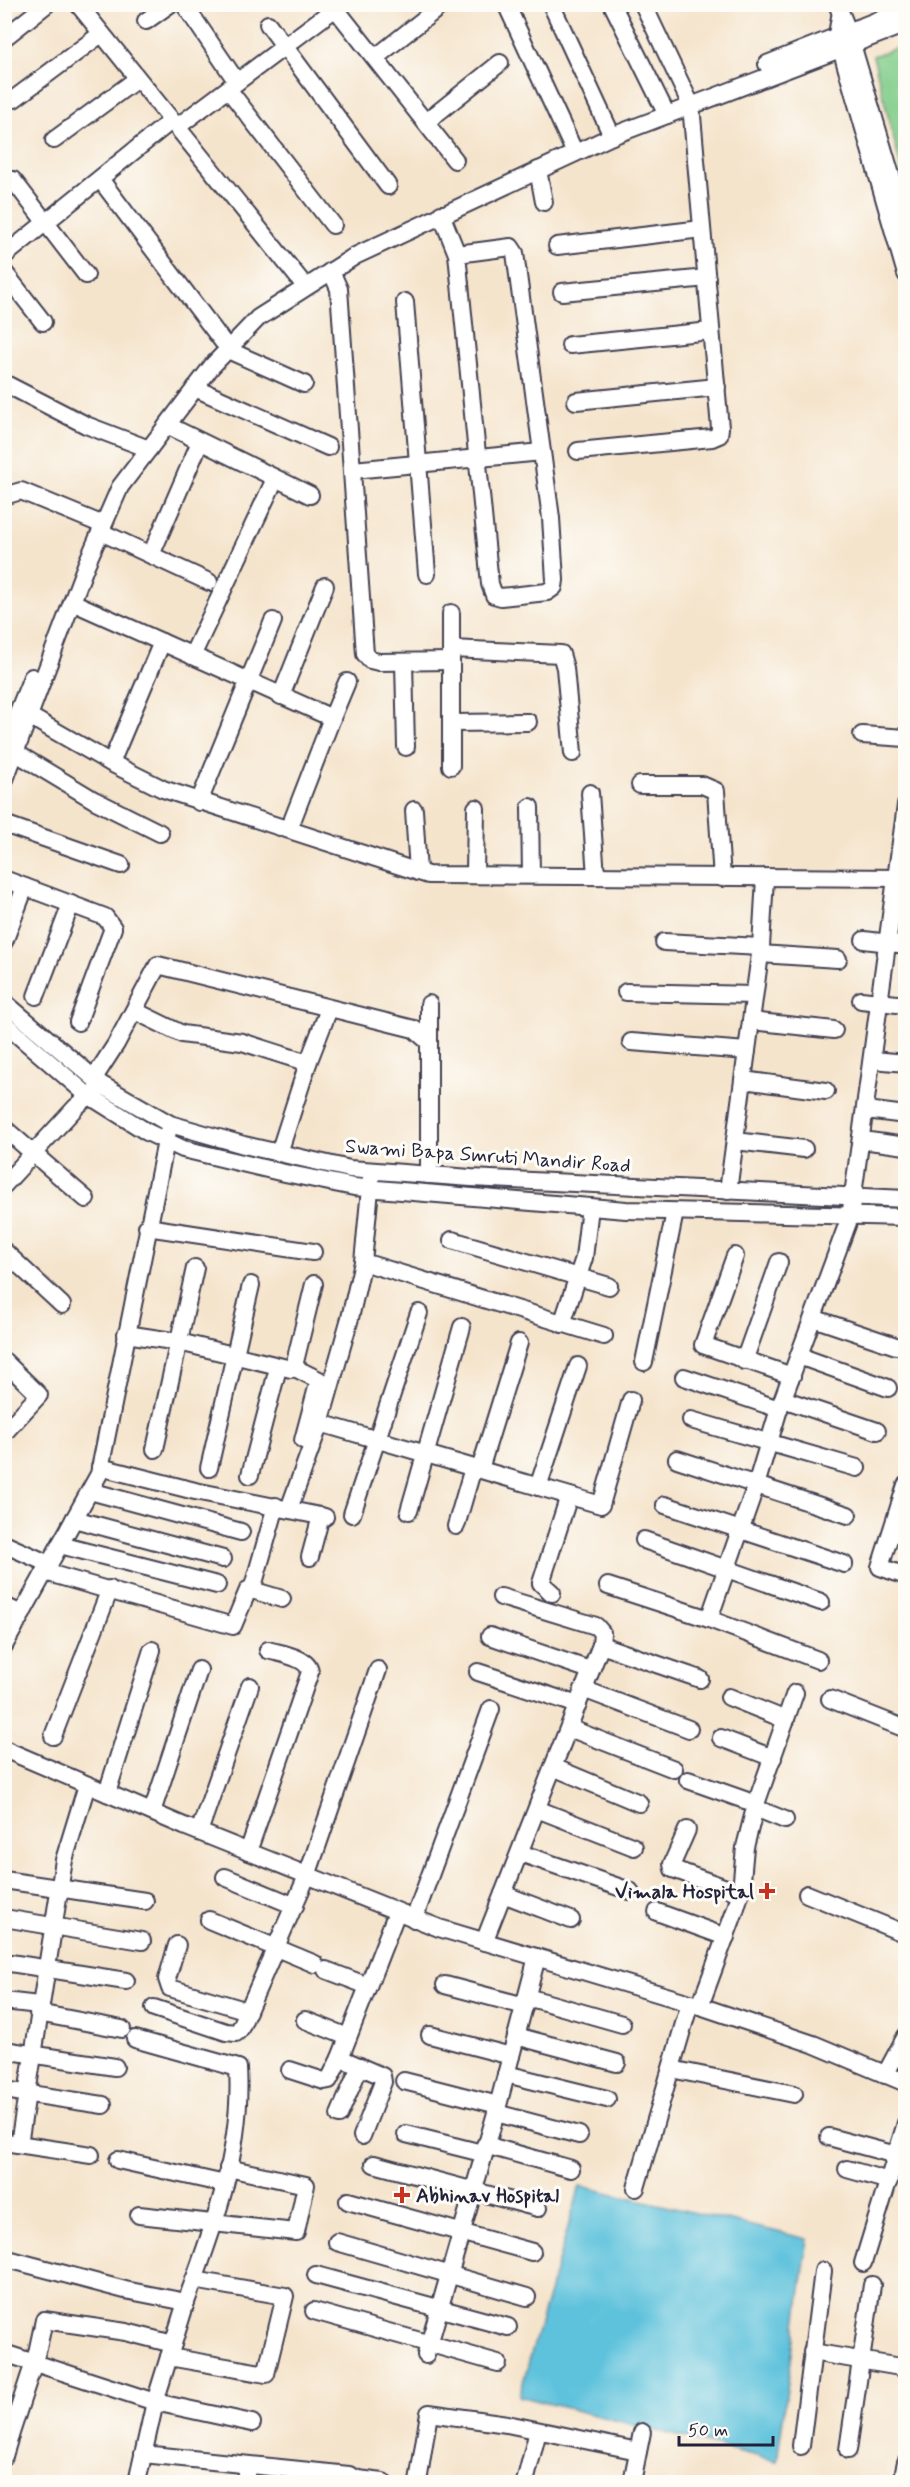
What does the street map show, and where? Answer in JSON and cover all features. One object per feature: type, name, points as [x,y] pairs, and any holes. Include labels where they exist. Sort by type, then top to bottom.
[{"type":"street","points":[[4,38],[47,4]]},
{"type":"street","points":[[78,4],[302,283]]},
{"type":"street","points":[[146,21],[170,4]]},
{"type":"street","points":[[183,4],[232,85],[333,225]]},
{"type":"street","points":[[375,58],[443,4]]},
{"type":"street","points":[[506,4],[574,149]]},
{"type":"street","points":[[551,4],[610,132]]},
{"type":"street","points":[[612,4],[665,111]]},
{"type":"street","points":[[578,451],[712,438],[719,435],[717,387],[689,101],[643,4]]},
{"type":"street","points":[[4,256],[100,179],[174,124],[232,85],[336,6],[455,160]]},
{"type":"street","points":[[302,283],[331,271],[474,195],[610,132],[788,62],[842,30],[906,9]]},
{"type":"street","points":[[268,24],[388,186]]},
{"type":"street","points":[[842,30],[906,24]]},
{"type":"street","points":[[842,30],[906,225]]},
{"type":"street","points":[[842,30],[906,274]]},
{"type":"street","points":[[14,99],[101,34]]},
{"type":"street","points":[[426,122],[500,63]]},
{"type":"street","points":[[54,140],[137,79]]},
{"type":"street","points":[[4,782],[10,750],[98,527],[120,487],[189,380],[258,318],[302,283],[351,250],[441,214],[474,195],[535,180],[574,149]]},
{"type":"street","points":[[100,179],[226,346],[304,384]]},
{"type":"street","points":[[13,180],[86,275]]},
{"type":"street","points":[[535,180],[544,202]]},
{"type":"street","points":[[441,214],[457,254],[490,584],[494,595],[501,597],[547,592],[554,587],[555,580],[542,452],[515,253],[511,247],[457,254]]},
{"type":"street","points":[[557,246],[702,229]]},
{"type":"street","points":[[331,271],[339,289],[364,654],[370,660],[379,662],[404,662],[451,655],[561,654],[565,668],[573,753]]},
{"type":"street","points":[[4,272],[43,322]]},
{"type":"street","points":[[562,292],[706,278]]},
{"type":"street","points":[[405,302],[427,574]]},
{"type":"street","points":[[570,345],[711,331]]},
{"type":"street","points":[[145,448],[167,425],[226,346]]},
{"type":"street","points":[[4,383],[86,425],[145,448]]},
{"type":"street","points":[[576,401],[717,387]]},
{"type":"street","points":[[195,388],[328,447]]},
{"type":"street","points":[[167,425],[310,495]]},
{"type":"street","points":[[151,555],[200,442]]},
{"type":"street","points":[[353,470],[542,452]]},
{"type":"street","points":[[192,656],[275,479]]},
{"type":"street","points":[[7,490],[21,491],[209,582]]},
{"type":"street","points":[[10,750],[29,716],[98,527]]},
{"type":"street","points":[[281,696],[325,586]]},
{"type":"street","points":[[72,602],[332,718]]},
{"type":"street","points":[[451,613],[451,766]]},
{"type":"street","points":[[199,802],[273,621]]},
{"type":"street","points":[[111,763],[162,642]]},
{"type":"street","points":[[404,662],[405,747]]},
{"type":"street","points":[[289,829],[347,682]]},
{"type":"street","points":[[29,716],[111,763],[199,802],[418,872],[475,875],[902,878]]},
{"type":"street","points":[[451,723],[528,722]]},
{"type":"street","points":[[862,735],[906,738]]},
{"type":"street","points":[[10,750],[94,800],[160,833]]},
{"type":"street","points":[[640,785],[702,785],[716,791],[722,878]]},
{"type":"street","points":[[590,793],[596,876]]},
{"type":"street","points":[[709,1619],[756,1485],[781,1404],[850,1217],[855,1197],[881,1003],[897,944],[906,805]]},
{"type":"street","points":[[530,807],[531,875]]},
{"type":"street","points":[[475,875],[476,808]]},
{"type":"street","points":[[414,810],[418,872]]},
{"type":"street","points":[[4,824],[121,865]]},
{"type":"street","points":[[728,1191],[760,950],[765,878]]},
{"type":"street","points":[[4,879],[105,917],[111,922],[113,928],[78,1022]]},
{"type":"street","points":[[4,942],[25,887]]},
{"type":"street","points":[[36,996],[71,904]]},
{"type":"street","points":[[864,940],[897,944]]},
{"type":"street","points":[[664,942],[838,959]]},
{"type":"street","points":[[4,1185],[89,1096],[158,965],[414,1029],[429,1042]]},
{"type":"street","points":[[626,992],[754,995]]},
{"type":"street","points":[[861,1000],[906,1005]]},
{"type":"street","name":"Swami Bapa Smruti Mandir Road","points":[[4,1002],[98,1081],[170,1124],[350,1169],[906,1199]]},
{"type":"street","points":[[429,1004],[429,1175]]},
{"type":"street","points":[[279,1153],[308,1063],[329,1009]]},
{"type":"street","points":[[135,1011],[182,1034],[242,1042],[308,1063]]},
{"type":"street","points":[[751,1021],[834,1030]]},
{"type":"street","points":[[4,1023],[89,1096],[166,1141],[183,1149],[280,1172],[369,1188],[590,1207],[675,1212],[906,1217]]},
{"type":"street","points":[[632,1042],[747,1051]]},
{"type":"street","points":[[873,1060],[906,1063]]},
{"type":"street","points":[[743,1080],[826,1091]]},
{"type":"street","points":[[866,1110],[906,1115]]},
{"type":"street","points":[[4,1646],[90,1491],[100,1467],[147,1227],[170,1124]]},
{"type":"street","points":[[4,1128],[86,1199]]},
{"type":"street","points":[[862,1140],[906,1146]]},
{"type":"street","points":[[735,1141],[804,1149]]},
{"type":"street","points":[[252,1590],[282,1507],[320,1423],[350,1318],[363,1262],[372,1171]]},
{"type":"street","points":[[562,1323],[584,1258],[590,1207]]},
{"type":"street","points":[[644,1362],[675,1212]]},
{"type":"street","points":[[147,1227],[312,1252]]},
{"type":"street","points":[[452,1240],[609,1286]]},
{"type":"street","points":[[4,1251],[62,1305]]},
{"type":"street","points":[[735,1256],[703,1345],[792,1376]]},
{"type":"street","points":[[363,1262],[604,1336]]},
{"type":"street","points":[[744,1361],[779,1262]]},
{"type":"street","points":[[155,1449],[195,1268]]},
{"type":"street","points":[[250,1475],[314,1284]]},
{"type":"street","points":[[209,1468],[237,1357],[251,1285]]},
{"type":"street","points":[[352,1514],[419,1313]]},
{"type":"street","points":[[813,1318],[896,1346]]},
{"type":"street","points":[[409,1511],[462,1327]]},
{"type":"street","points":[[126,1334],[179,1342],[316,1376],[319,1382],[299,1452]]},
{"type":"street","points":[[456,1526],[519,1343]]},
{"type":"street","points":[[799,1356],[888,1388]]},
{"type":"street","points":[[4,1361],[39,1395],[4,1433]]},
{"type":"street","points":[[538,1487],[578,1366]]},
{"type":"street","points":[[684,1377],[877,1431]]},
{"type":"street","points":[[320,1423],[601,1505],[631,1400]]},
{"type":"street","points":[[691,1420],[857,1468]]},
{"type":"street","points":[[678,1459],[848,1515]]},
{"type":"street","points":[[100,1467],[195,1491],[323,1516],[310,1557]]},
{"type":"street","points":[[906,1485],[880,1567],[906,1576]]},
{"type":"street","points":[[90,1491],[241,1532]]},
{"type":"street","points":[[552,1593],[541,1583],[569,1496]]},
{"type":"street","points":[[665,1505],[844,1564]]},
{"type":"street","points":[[74,1519],[223,1559]]},
{"type":"street","points":[[644,1540],[821,1602]]},
{"type":"street","points":[[5,1545],[47,1568],[230,1626],[236,1625],[248,1590],[282,1599]]},
{"type":"street","points":[[60,1545],[217,1586]]},
{"type":"street","points":[[608,1586],[709,1619],[818,1660]]},
{"type":"street","points":[[53,1736],[110,1589]]},
{"type":"street","points":[[484,1942],[602,1645],[602,1633],[596,1626],[501,1597]]},
{"type":"street","points":[[4,1606],[22,1614]]},
{"type":"street","points":[[490,1636],[590,1671]]},
{"type":"street","points":[[602,1645],[700,1679]]},
{"type":"street","points":[[107,1793],[152,1650]]},
{"type":"street","points":[[248,1852],[310,1672],[309,1665],[304,1661],[268,1650]]},
{"type":"street","points":[[152,1812],[199,1670]]},
{"type":"street","points":[[154,2008],[231,2033],[240,2029],[308,1876],[378,1670]]},
{"type":"street","points":[[478,1672],[580,1697],[689,1729]]},
{"type":"street","points":[[200,1832],[250,1686]]},
{"type":"street","points":[[636,2188],[671,2069],[695,2004],[726,1937],[740,1893],[742,1868],[755,1806],[795,1693]]},
{"type":"street","points":[[729,1697],[786,1720]]},
{"type":"street","points":[[830,1699],[906,1729]]},
{"type":"street","points":[[414,1919],[491,1709]]},
{"type":"street","points":[[569,1728],[674,1769]]},
{"type":"street","points":[[721,1738],[773,1758]]},
{"type":"street","points":[[4,1749],[414,1919],[695,2004],[813,2044],[906,2083]]},
{"type":"street","points":[[554,1767],[639,1803]]},
{"type":"street","points":[[688,1780],[786,1820]]},
{"type":"street","points":[[87,1785],[64,1860],[26,2093],[12,2143],[91,2155]]},
{"type":"street","points":[[537,1809],[634,1847]]},
{"type":"street","points":[[687,1830],[672,1864],[673,1869],[740,1893]]},
{"type":"street","points":[[520,1853],[630,1890]]},
{"type":"street","points":[[225,1877],[295,1906]]},
{"type":"street","points":[[4,1880],[145,1901]]},
{"type":"street","points":[[503,1894],[571,1920]]},
{"type":"street","points":[[807,1894],[906,1934]]},
{"type":"street","points":[[290,2070],[324,2082],[329,2080],[340,2058],[397,1912]]},
{"type":"street","points":[[657,1912],[726,1937]]},
{"type":"street","points":[[4,1918],[142,1941]]},
{"type":"street","points":[[209,1920],[368,1986]]},
{"type":"street","points":[[177,1945],[167,1979],[170,1988],[248,2011]]},
{"type":"street","points":[[428,2349],[483,2149],[497,2109],[537,1957]]},
{"type":"street","points":[[4,1962],[126,1981]]},
{"type":"street","points":[[445,1985],[526,2001],[622,2024]]},
{"type":"street","points":[[4,2001],[129,2034],[238,2068],[240,2106],[227,2176],[215,2223],[186,2302],[155,2402],[137,2482]]},
{"type":"street","points":[[305,2020],[348,2037]]},
{"type":"street","points":[[430,2035],[511,2056]]},
{"type":"street","points":[[516,2036],[617,2063]]},
{"type":"street","points":[[885,2075],[906,2036]]},
{"type":"street","points":[[4,2050],[115,2067]]},
{"type":"street","points":[[340,2058],[382,2076],[384,2082],[362,2136]]},
{"type":"street","points":[[339,2115],[360,2066]]},
{"type":"street","points":[[671,2069],[794,2094]]},
{"type":"street","points":[[506,2074],[607,2099]]},
{"type":"street","points":[[404,2081],[579,2135]]},
{"type":"street","points":[[4,2090],[103,2105]]},
{"type":"street","points":[[863,2263],[906,2123]]},
{"type":"street","points":[[406,2134],[571,2169]]},
{"type":"street","points":[[829,2137],[896,2155]]},
{"type":"street","points":[[118,2160],[306,2185],[296,2232],[139,2215]]},
{"type":"street","points":[[374,2164],[538,2208]]},
{"type":"street","points":[[847,2169],[889,2181]]},
{"type":"street","points":[[348,2201],[532,2252]]},
{"type":"street","points":[[337,2242],[527,2298]]},
{"type":"street","points":[[4,2258],[125,2290],[186,2302]]},
{"type":"street","points":[[801,2446],[823,2271]]},
{"type":"street","points":[[316,2275],[508,2327]]},
{"type":"street","points":[[4,2456],[7,2435],[34,2365],[44,2320],[126,2332],[171,2350],[266,2374],[285,2296],[194,2280]]},
{"type":"street","points":[[848,2450],[872,2285]]},
{"type":"street","points":[[314,2311],[428,2349],[498,2362]]},
{"type":"street","points":[[812,2352],[906,2368]]},
{"type":"street","points":[[4,2353],[34,2365],[155,2402],[252,2423]]},
{"type":"street","points":[[418,2482],[429,2413],[639,2451]]},
{"type":"street","points":[[525,2482],[538,2431]]},
{"type":"street","points":[[632,2482],[642,2432]]},
{"type":"street","points":[[143,2454],[349,2475],[358,2479],[383,2482]]},
{"type":"street","points":[[244,2482],[248,2466]]},
{"type":"green space","points":[[906,45],[905,184],[873,56]]},
{"type":"water","points":[[580,2186],[808,2239],[777,2461],[519,2396]]},
{"type":"place","name":"Vimala Hospital","points":[[767,1891]]},
{"type":"place","name":"Abhinav Hospital","points":[[402,2195]]}]
